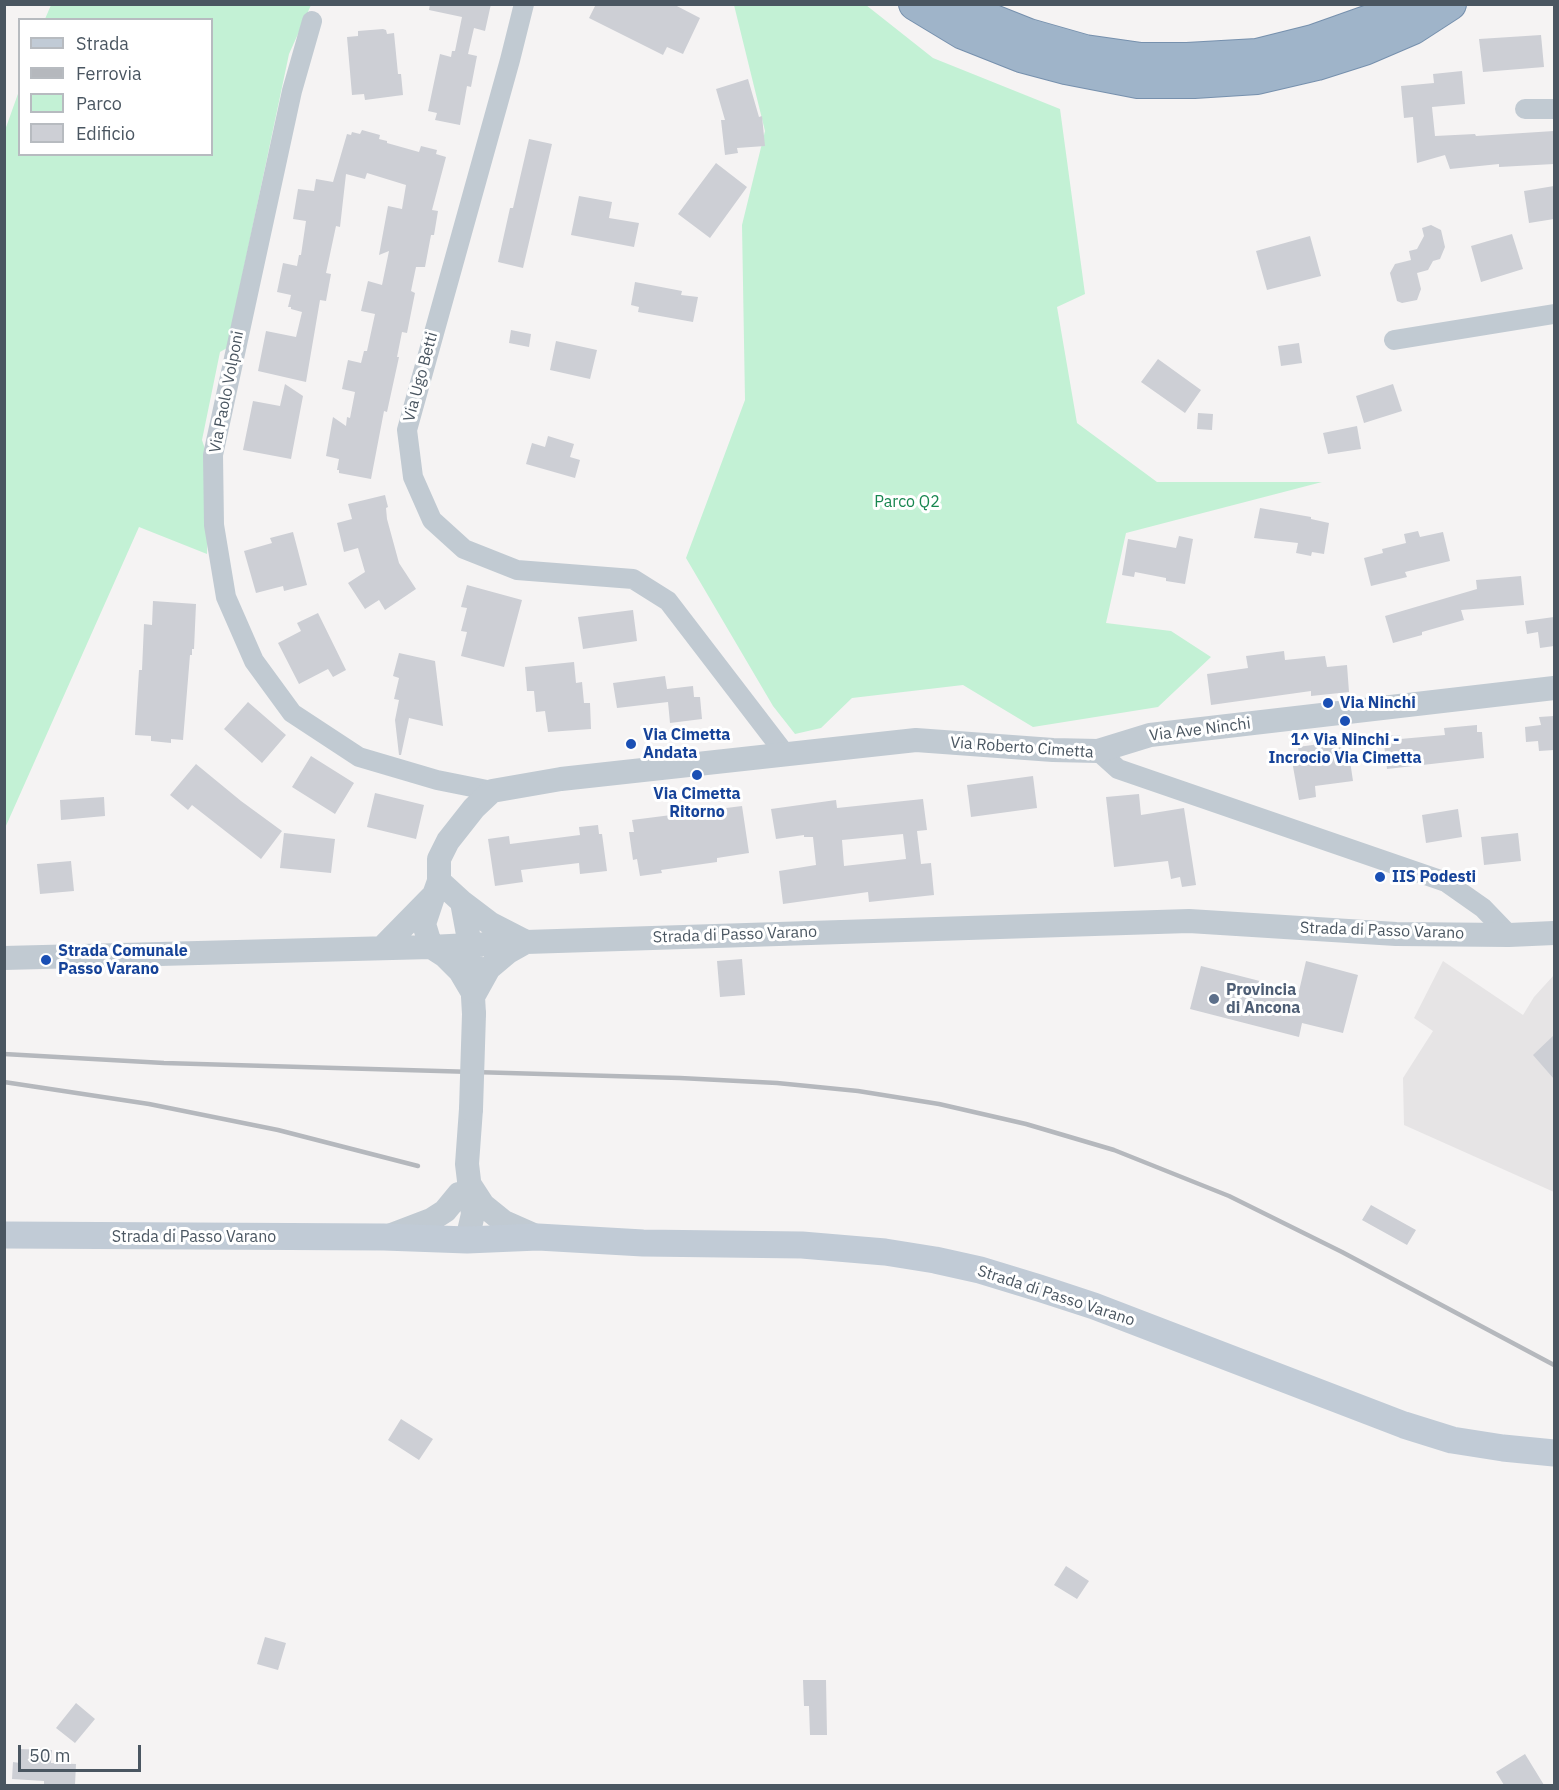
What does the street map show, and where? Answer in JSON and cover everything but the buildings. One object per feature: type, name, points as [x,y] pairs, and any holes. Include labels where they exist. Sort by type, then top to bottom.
[{"type":"highway","points":[[915,4],[963,33],[1021,56],[1066,68],[1138,82],[1194,82],[1257,78],[1317,64],[1364,49],[1413,28],[1450,4]]},
{"type":"highway","points":[[958,4],[976,14],[1029,35],[1085,51],[1141,59],[1187,59],[1257,55],[1312,41],[1375,19],[1406,4]]},
{"type":"main road","name":"Strada di Passo Varano","points":[[4,1235],[384,1237],[467,1240],[538,1237],[643,1243],[802,1245],[885,1252],[980,1270],[1094,1306],[1404,1425],[1452,1440],[1554,1453]]},
{"type":"street","name":"Via Ugo Betti","points":[[524,4],[407,430],[413,477],[432,520],[464,549],[517,570],[633,579],[668,601],[786,755]]},
{"type":"street","name":"Via Paolo Volponi","points":[[312,21],[290,102],[213,455],[213,525],[226,597],[254,661],[292,713],[359,757],[437,780],[492,791]]},
{"type":"street","points":[[1526,109],[1554,109]]},
{"type":"street","points":[[1394,340],[1554,314]]},
{"type":"street","name":"Via Ave Ninchi","points":[[1098,751],[1150,735],[1554,688]]},
{"type":"street","name":"Via Roberto Cimetta","points":[[492,791],[561,779],[916,740],[1098,751],[1118,769],[1446,882],[1483,908],[1509,936]]},
{"type":"street","points":[[474,1005],[460,971],[445,956],[431,947],[424,924],[436,888],[439,859],[448,841],[474,808],[492,791]]},
{"type":"street","points":[[382,948],[436,888]]},
{"type":"street","name":"Strada di Passo Varano","points":[[436,888],[462,902],[491,924],[526,942]]},
{"type":"street","points":[[462,902],[470,945],[474,1005],[471,1109],[465,1180],[459,1216],[467,1240]]},
{"type":"street","name":"Strada di Passo Varano","points":[[4,958],[431,947],[1189,921],[1396,934],[1509,936],[1554,933]]},
{"type":"street","points":[[474,1005],[489,968],[508,952],[526,942]]},
{"type":"street","name":"Strada di Passo Varano","points":[[384,1237],[431,1220],[445,1211],[465,1180],[483,1205],[504,1222],[538,1237]]},
{"type":"shaded area","points":[[1443,961],[1523,1015],[1534,997],[1554,975],[1554,1192],[1404,1125],[1403,1078],[1433,1031],[1414,1018]]},
{"type":"green space","points":[[51,5],[311,5],[289,54],[227,348],[220,352],[202,440],[210,464],[207,554],[139,527],[5,828],[4,133],[18,94],[18,156],[213,156],[213,18],[45,18]]},
{"type":"green space","name":"Parco Q2","points":[[734,5],[866,5],[933,58],[1060,109],[1085,294],[1057,307],[1077,423],[1157,482],[1322,482],[1126,533],[1106,623],[1171,631],[1211,657],[1158,707],[1033,727],[963,685],[852,698],[821,728],[795,734],[773,706],[686,558],[745,400],[742,225],[765,131]]},
{"type":"railway","points":[[4,1054],[164,1063],[680,1078],[777,1083],[858,1091],[939,1104],[1026,1124],[1114,1150],[1229,1196],[1342,1252],[1554,1365]]},
{"type":"railway","points":[[4,1082],[149,1104],[278,1130],[418,1166]]},
{"type":"place","name":"Via Ninchi","points":[[1328,703]]},
{"type":"place","name":"1^ Via Ninchi - Incrocio Via Cimetta","points":[[1345,721]]},
{"type":"place","name":"Via Cimetta Andata","points":[[631,744]]},
{"type":"place","name":"Via Cimetta Ritorno","points":[[697,775]]},
{"type":"place","name":"IIS Podesti","points":[[1380,877]]},
{"type":"place","name":"Strada Comunale Passo Varano","points":[[46,960]]},
{"type":"place","name":"Provincia di Ancona","points":[[1214,999]]}]
